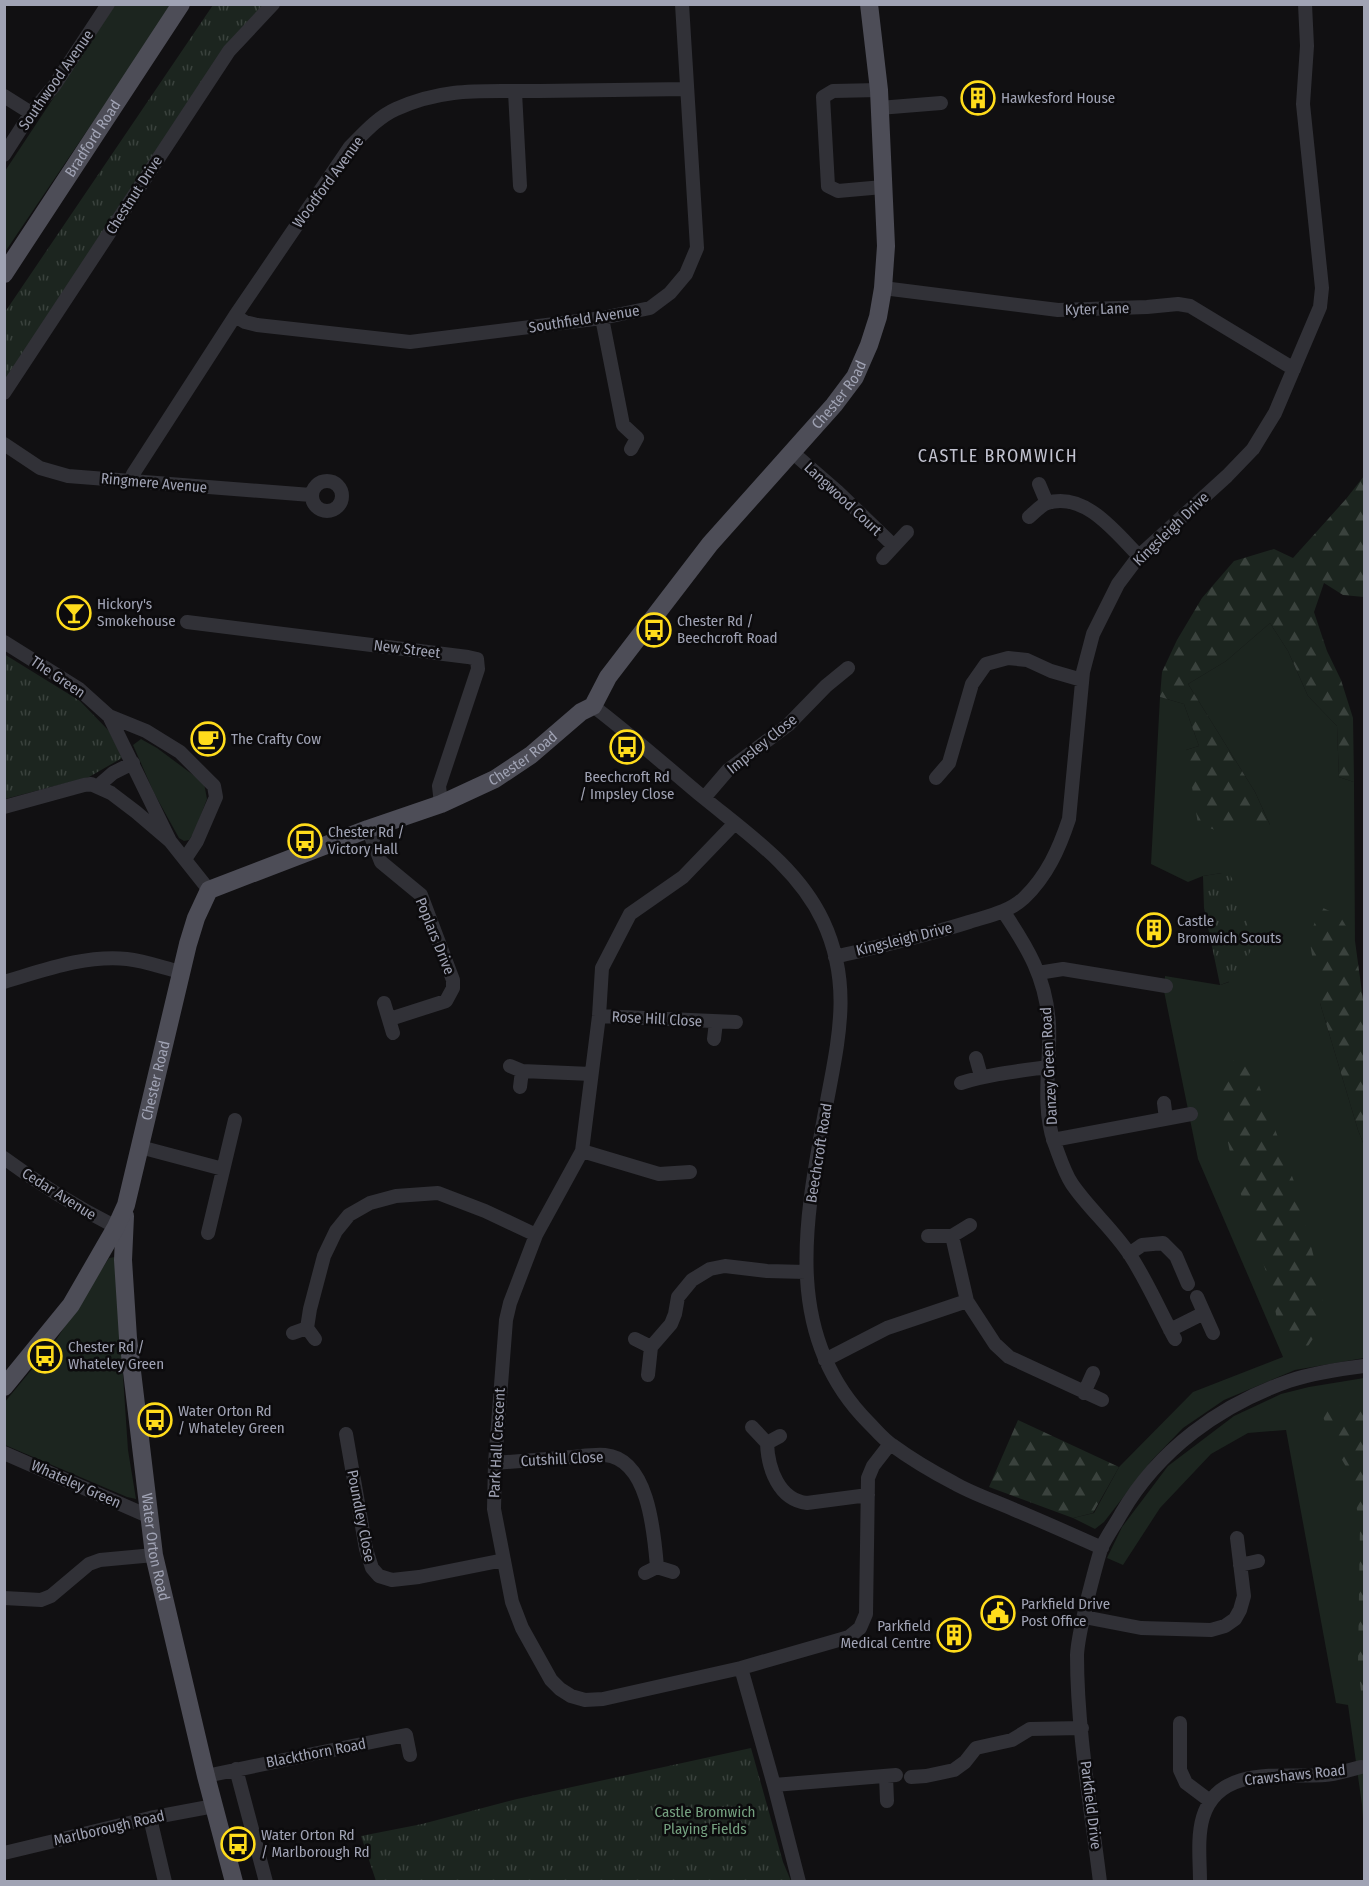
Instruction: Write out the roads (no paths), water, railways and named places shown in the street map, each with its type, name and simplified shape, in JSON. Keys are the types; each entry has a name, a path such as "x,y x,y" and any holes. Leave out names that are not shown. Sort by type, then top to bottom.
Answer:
{"main road":[{"name":"Bradford Road","path":"4,274 182,4"},
{"name":"Chester Road","path":"4,1387 71,1305 116,1227 126,1205 181,972 196,918 209,890 368,829 441,804 495,779 531,755 581,712 593,706 608,677 710,544 834,405 855,377 878,317 886,246 879,99 869,4"},
{"name":"Water Orton Road","path":"126,1205 123,1260 128,1338 154,1555 206,1776 234,1881"}],"street":[{"name":"Southwood Avenue","path":"4,155 31,113 54,86 108,4"},
{"name":"Chestnut Drive","path":"4,393 230,51 273,4"},
{"name":"Southfield Avenue","path":"235,316 257,326 410,342 602,318 650,308 670,293 686,274 697,248 682,4"},
{"name":"Kingsleigh Drive","path":"835,957 921,937 1003,911 1023,900 1046,873 1062,842 1069,819 1082,680 1093,634 1118,584 1139,556 1227,476 1253,449 1275,413 1320,307 1322,288 1303,104 1307,46 1305,4"},
{"name":"Woodford Avenue","path":"131,481 235,316 350,147 370,126 393,110 438,94 478,90 515,92 687,89"},
{"path":"883,187 838,190 828,186 823,97 833,91 879,99 941,103"},
{"path":"515,92 520,186"},
{"path":"4,96 31,113"},
{"name":"Kyter Lane","path":"883,288 1058,310 1178,304 1190,306 1294,369"},
{"path":"602,318 623,424 637,438 631,449"},
{"name":"Ringmere Avenue","path":"4,444 40,468 68,476 311,495"},
{"name":"Langwood Court","path":"792,452 894,546"},
{"path":"1039,484 1047,503"},
{"path":"1029,517 1047,503 1068,502 1086,508 1102,519 1139,556"},
{"name":"Langwood Court","path":"883,558 907,532"},
{"name":"New Street","path":"187,622 477,659 478,669 439,786 441,804"},
{"name":"The Green","path":"4,642 79,689 109,716 146,731 180,752 214,786 216,797 197,841 185,859"},
{"path":"936,778 949,763 972,684 986,664 1008,658 1028,660 1051,671 1082,680"},
{"name":"Impsley Close","path":"704,798 728,770 788,725 826,686 848,668"},
{"name":"Beechcroft Road","path":"593,706 781,862 808,895 824,922 840,981 842,1011 810,1193 806,1272 809,1307 825,1360 836,1381 854,1407 890,1444 956,1484 1102,1548"},
{"name":"The Green","path":"109,716 170,841"},
{"path":"98,786 113,773 133,763"},
{"path":"4,807 84,784 98,786 111,793 170,841 209,890"},
{"name":"Park Hall Crescent","path":"735,823 683,877 630,914 602,968 599,1016 582,1151 536,1235 510,1303 506,1320 495,1463 494,1509 512,1602 522,1628 551,1680 571,1696 585,1700 603,1699 741,1668 849,1638 860,1628 866,1614 868,1478 873,1466 890,1444"},
{"name":"Poplars Drive","path":"368,829 381,862 421,895 453,980 453,988 446,1001 391,1026 384,1003"},
{"name":"Danzey Green Road","path":"1003,911 1028,947 1044,993 1049,1023 1046,1082 1053,1140 1071,1183 1129,1254 1172,1334 1204,1313"},
{"path":"4,982 77,961 103,958 129,960 181,972"},
{"path":"1038,972 1063,969 1166,986"},
{"name":"Rose Hill Close","path":"599,1016 736,1022"},
{"name":"Rose Hill Close","path":"714,1039 716,1022"},
{"path":"976,1058 981,1077"},
{"path":"962,1083 981,1077 1048,1067"},
{"path":"520,1087 516,1068 591,1074"},
{"path":"1164,1103 1166,1119"},
{"path":"1053,1140 1191,1114"},
{"path":"208,1233 235,1120"},
{"path":"140,1147 223,1169"},
{"path":"582,1151 659,1174 690,1172"},
{"name":"Cedar Avenue","path":"4,1158 82,1210 116,1227"},
{"path":"293,1333 311,1333 310,1310 324,1256 336,1232 349,1215 370,1203 396,1196 438,1192 536,1235"},
{"path":"927,1236 952,1236 970,1226"},
{"path":"952,1236 968,1302 994,1344 1009,1357 1102,1400"},
{"path":"1129,1254 1142,1245 1162,1243 1176,1256 1188,1284"},
{"path":"648,1375 651,1347 671,1324 678,1297 693,1280 710,1269 724,1266 767,1271 806,1272"},
{"path":"1197,1297 1213,1333"},
{"path":"825,1360 887,1328 968,1302"},
{"path":"635,1339 651,1347"},
{"name":"Parkfield Drive","path":"1100,1881 1082,1728 1077,1654 1102,1548 1130,1499 1154,1469 1182,1441 1214,1416 1253,1395 1291,1380 1365,1366"},
{"path":"1084,1393 1093,1373"},
{"path":"752,1427 767,1443 776,1480 786,1495 807,1503 868,1495"},
{"name":"Poundley Close","path":"346,1434 366,1549 372,1568 380,1576 392,1580 418,1577 504,1560"},
{"path":"767,1443 780,1436"},
{"name":"Whateley Green","path":"4,1453 148,1516"},
{"name":"Cutshill Close","path":"495,1463 606,1455 624,1462 634,1472 643,1490 652,1523 651,1570 673,1572"},
{"path":"1084,1617 1142,1628 1211,1630 1225,1626 1235,1619 1244,1596 1237,1538"},
{"path":"4,1598 41,1600 51,1596 89,1564 100,1560 154,1555"},
{"path":"1240,1565 1258,1561"},
{"path":"741,1668 799,1881"},
{"path":"1180,1723 1180,1770 1186,1783 1210,1801 1203,1817 1200,1881"},
{"path":"911,1777 926,1783 954,1770 965,1762 976,1748 1012,1740 1030,1729 1082,1728"},
{"name":"Blackthorn Road","path":"206,1776 406,1735 410,1755"},
{"name":"Crawshaws Road","path":"1210,1801 1233,1782 1255,1776 1327,1775 1361,1767"},
{"path":"236,1769 266,1881"},
{"path":"774,1785 891,1776 887,1801"},
{"name":"Marlborough Road","path":"4,1852 150,1818 214,1806"},
{"path":"150,1818 165,1881"}],"place":[{"name":"Hawkesford House","path":"978,98"},
{"name":"Hickory's Smokehouse","path":"74,613"},
{"name":"Chester Rd / Beechcroft Road","path":"654,630"},
{"name":"The Crafty Cow","path":"208,739"},
{"name":"Beechcroft Rd / Impsley Close","path":"627,747"},
{"name":"Chester Rd / Victory Hall","path":"305,841"},
{"name":"Castle Bromwich Scouts","path":"1154,930"},
{"name":"Chester Rd / Whateley Green","path":"45,1356"},
{"name":"Water Orton Rd / Whateley Green","path":"155,1420"},
{"name":"Parkfield Drive Post Office","path":"998,1613"},
{"name":"Parkfield Medical Centre","path":"954,1635"},
{"name":"Water Orton Rd / Marlborough Rd","path":"238,1844"}],"district":[{"name":"CASTLE BROMWICH","path":"998,456"}],"park label":[{"name":"Castle Bromwich Playing Fields","path":"705,1820"}]}
